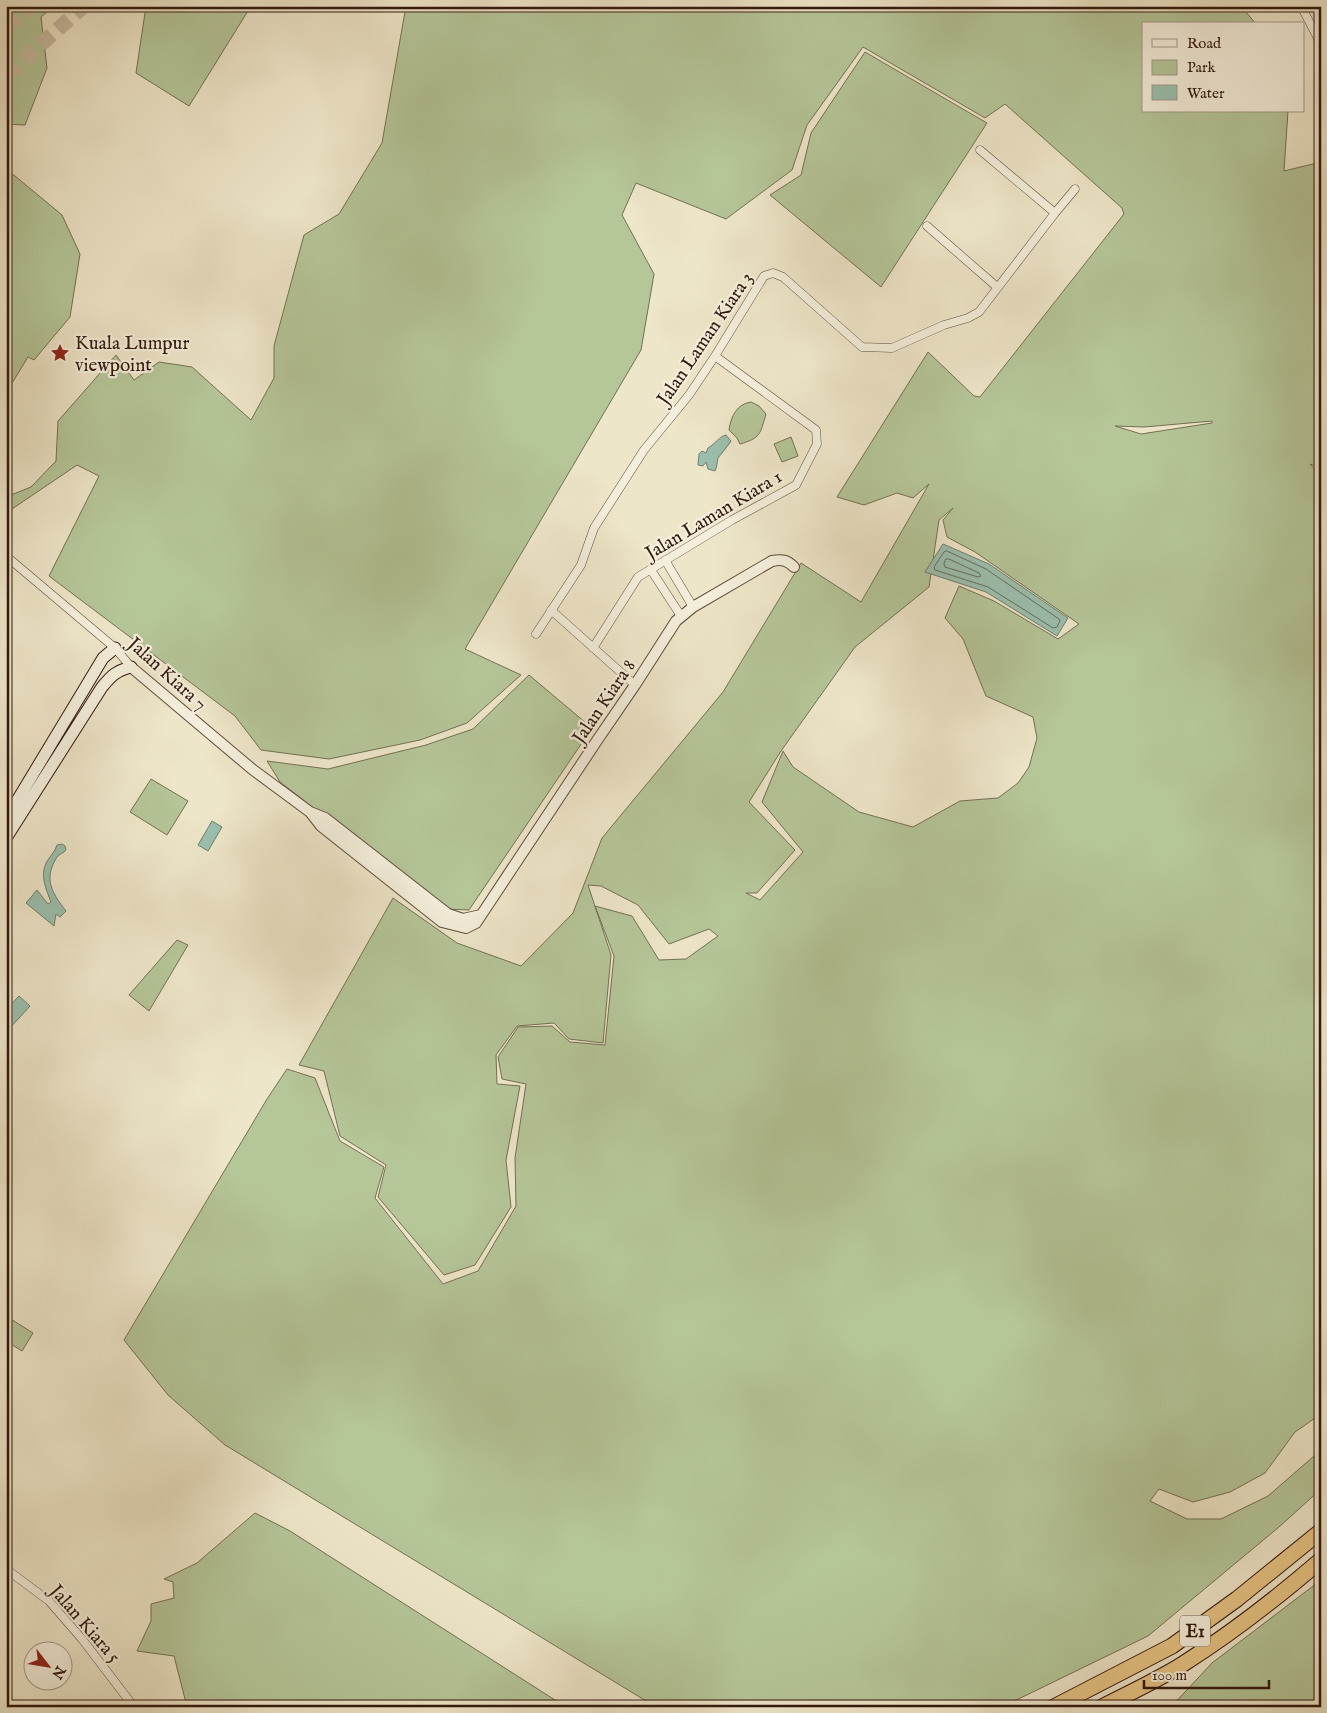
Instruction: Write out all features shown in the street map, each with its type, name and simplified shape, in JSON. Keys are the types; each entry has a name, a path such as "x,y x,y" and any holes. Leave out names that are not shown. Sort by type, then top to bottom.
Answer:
{"highway":[{"name":"E1","path":"1054,1707 1172,1646 1237,1600 1321,1531"},
{"name":"E1","path":"1102,1707 1182,1665 1246,1620 1321,1560"}],"main road":[{"path":"6,819 103,658 115,648"},
{"path":"6,838 102,687 118,671 131,667"}],"street":[{"path":"1301,6 1321,44"},
{"path":"980,150 1055,213"},
{"name":"Jalan Laman Kiara 3","path":"536,634 581,565 594,528 644,450 689,395 764,276 773,273 783,278 862,347 892,348 944,324 968,318 979,312 1075,189"},
{"path":"927,226 997,287"},
{"name":"Jalan Laman Kiara 1","path":"593,648 638,577 732,520 796,485 817,444 816,430 715,356"},
{"name":"Jalan Kiara 7","path":"6,556 115,648 131,667 252,769 310,812"},
{"name":"Jalan Kiara 8","path":"310,812 321,826 442,922 466,928 476,923 635,686 676,621 693,607 772,561 782,559 794,567"},
{"path":"666,560 693,607"},
{"path":"651,570 681,616"},
{"path":"551,610 635,686"},
{"name":"Jalan Kiara 5","path":"6,1569 49,1601 82,1639 134,1707"}],"green space":[{"path":"6,6 54,6 41,17 47,68 25,125 6,124"},
{"path":"146,6 251,6 189,106 136,73"},
{"path":"406,6 1241,6 1254,22 1142,22 1142,112 1288,112 1284,171 1321,162 1321,468 1310,464 1321,474 1321,1414 1295,1432 1265,1473 1230,1492 1193,1502 1159,1489 1150,1501 1187,1519 1221,1519 1268,1496 1321,1450 1321,1489 1279,1527 1148,1636 1002,1707 656,1707 225,1445 168,1395 124,1340 267,1099 287,1069 315,1078 340,1141 384,1167 375,1198 443,1284 478,1271 516,1206 515,1158 526,1084 502,1079 498,1057 518,1027 552,1026 570,1042 605,1045 614,956 595,906 632,916 659,960 686,959 718,936 709,929 669,944 638,905 601,886 588,885 611,955 603,1043 569,1039 554,1023 517,1026 496,1055 497,1084 520,1086 506,1160 511,1207 475,1265 444,1275 378,1197 386,1165 340,1136 324,1071 299,1065 393,898 457,943 521,966 573,913 602,838 723,692 801,563 861,602 929,484 913,498 897,493 864,505 837,497 928,352 974,396 980,397 1124,214 1122,208 1005,104 985,118 863,47 807,125 792,170 726,219 636,183 622,215 654,274 641,350 465,649 521,675 467,723 420,740 329,759 261,750 235,716 49,576 99,476 77,465 12,509 6,504 6,497 31,487 56,461 58,421 116,355 134,380 159,362 192,367 251,420 274,378 274,346 304,235 339,214 382,143","holes":["1212,421 1212,423 1141,434 1115,426 1144,427","953,508 943,520 947,537 975,552 1079,624 1058,639 994,601 959,586 945,618 963,639 986,696 1033,717 1037,738 1029,767 1018,783 998,798 960,801 913,827 859,812 793,767 783,751 762,802 803,852 760,900 746,893 757,893 795,850 749,802 781,751 855,647 929,587 939,520"]},
{"path":"865,52 987,123 881,287 770,195 801,175 811,133"},
{"path":"6,170 62,215 80,254 70,317 34,360 28,357 6,393"},
{"path":"751,402 759,406 766,414 759,434 752,440 740,444 729,430 730,425 738,408"},
{"path":"791,437 798,456 782,462 774,444"},
{"path":"529,675 592,728 469,910 444,909 280,782 267,761 328,769 426,745 473,729"},
{"path":"151,779 188,801 167,835 130,812"},
{"path":"177,940 188,945 149,1011 129,995"},
{"path":"6,1316 33,1333 22,1351 6,1341"},
{"path":"255,1513 290,1531 566,1707 187,1707 174,1656 137,1651 151,1621 151,1604 174,1598 173,1582 164,1579 197,1563"},
{"path":"1321,1580 1321,1707 1171,1707 1212,1663"}],"water":[{"path":"726,435 731,441 718,458 715,471 708,469 706,462 703,466 698,465 699,454 702,451 706,453 708,448"},
{"path":"943,544 989,564 1068,618 1057,636 986,592 925,572"},
{"path":"212,821 222,827 208,851 198,845"},
{"path":"62,844 66,850 57,857 50,879 53,892 66,911 60,917 56,914 54,926 26,903 37,890 48,904 51,902 44,882 44,868 57,845"},
{"path":"19,996 30,1006 9,1029 6,1027 6,1010"}],"tunnel":[{"path":"6,27 31,6"},
{"path":"6,75 84,6"}],"place":[{"name":"Kuala Lumpur viewpoint","path":"60,353"}]}
